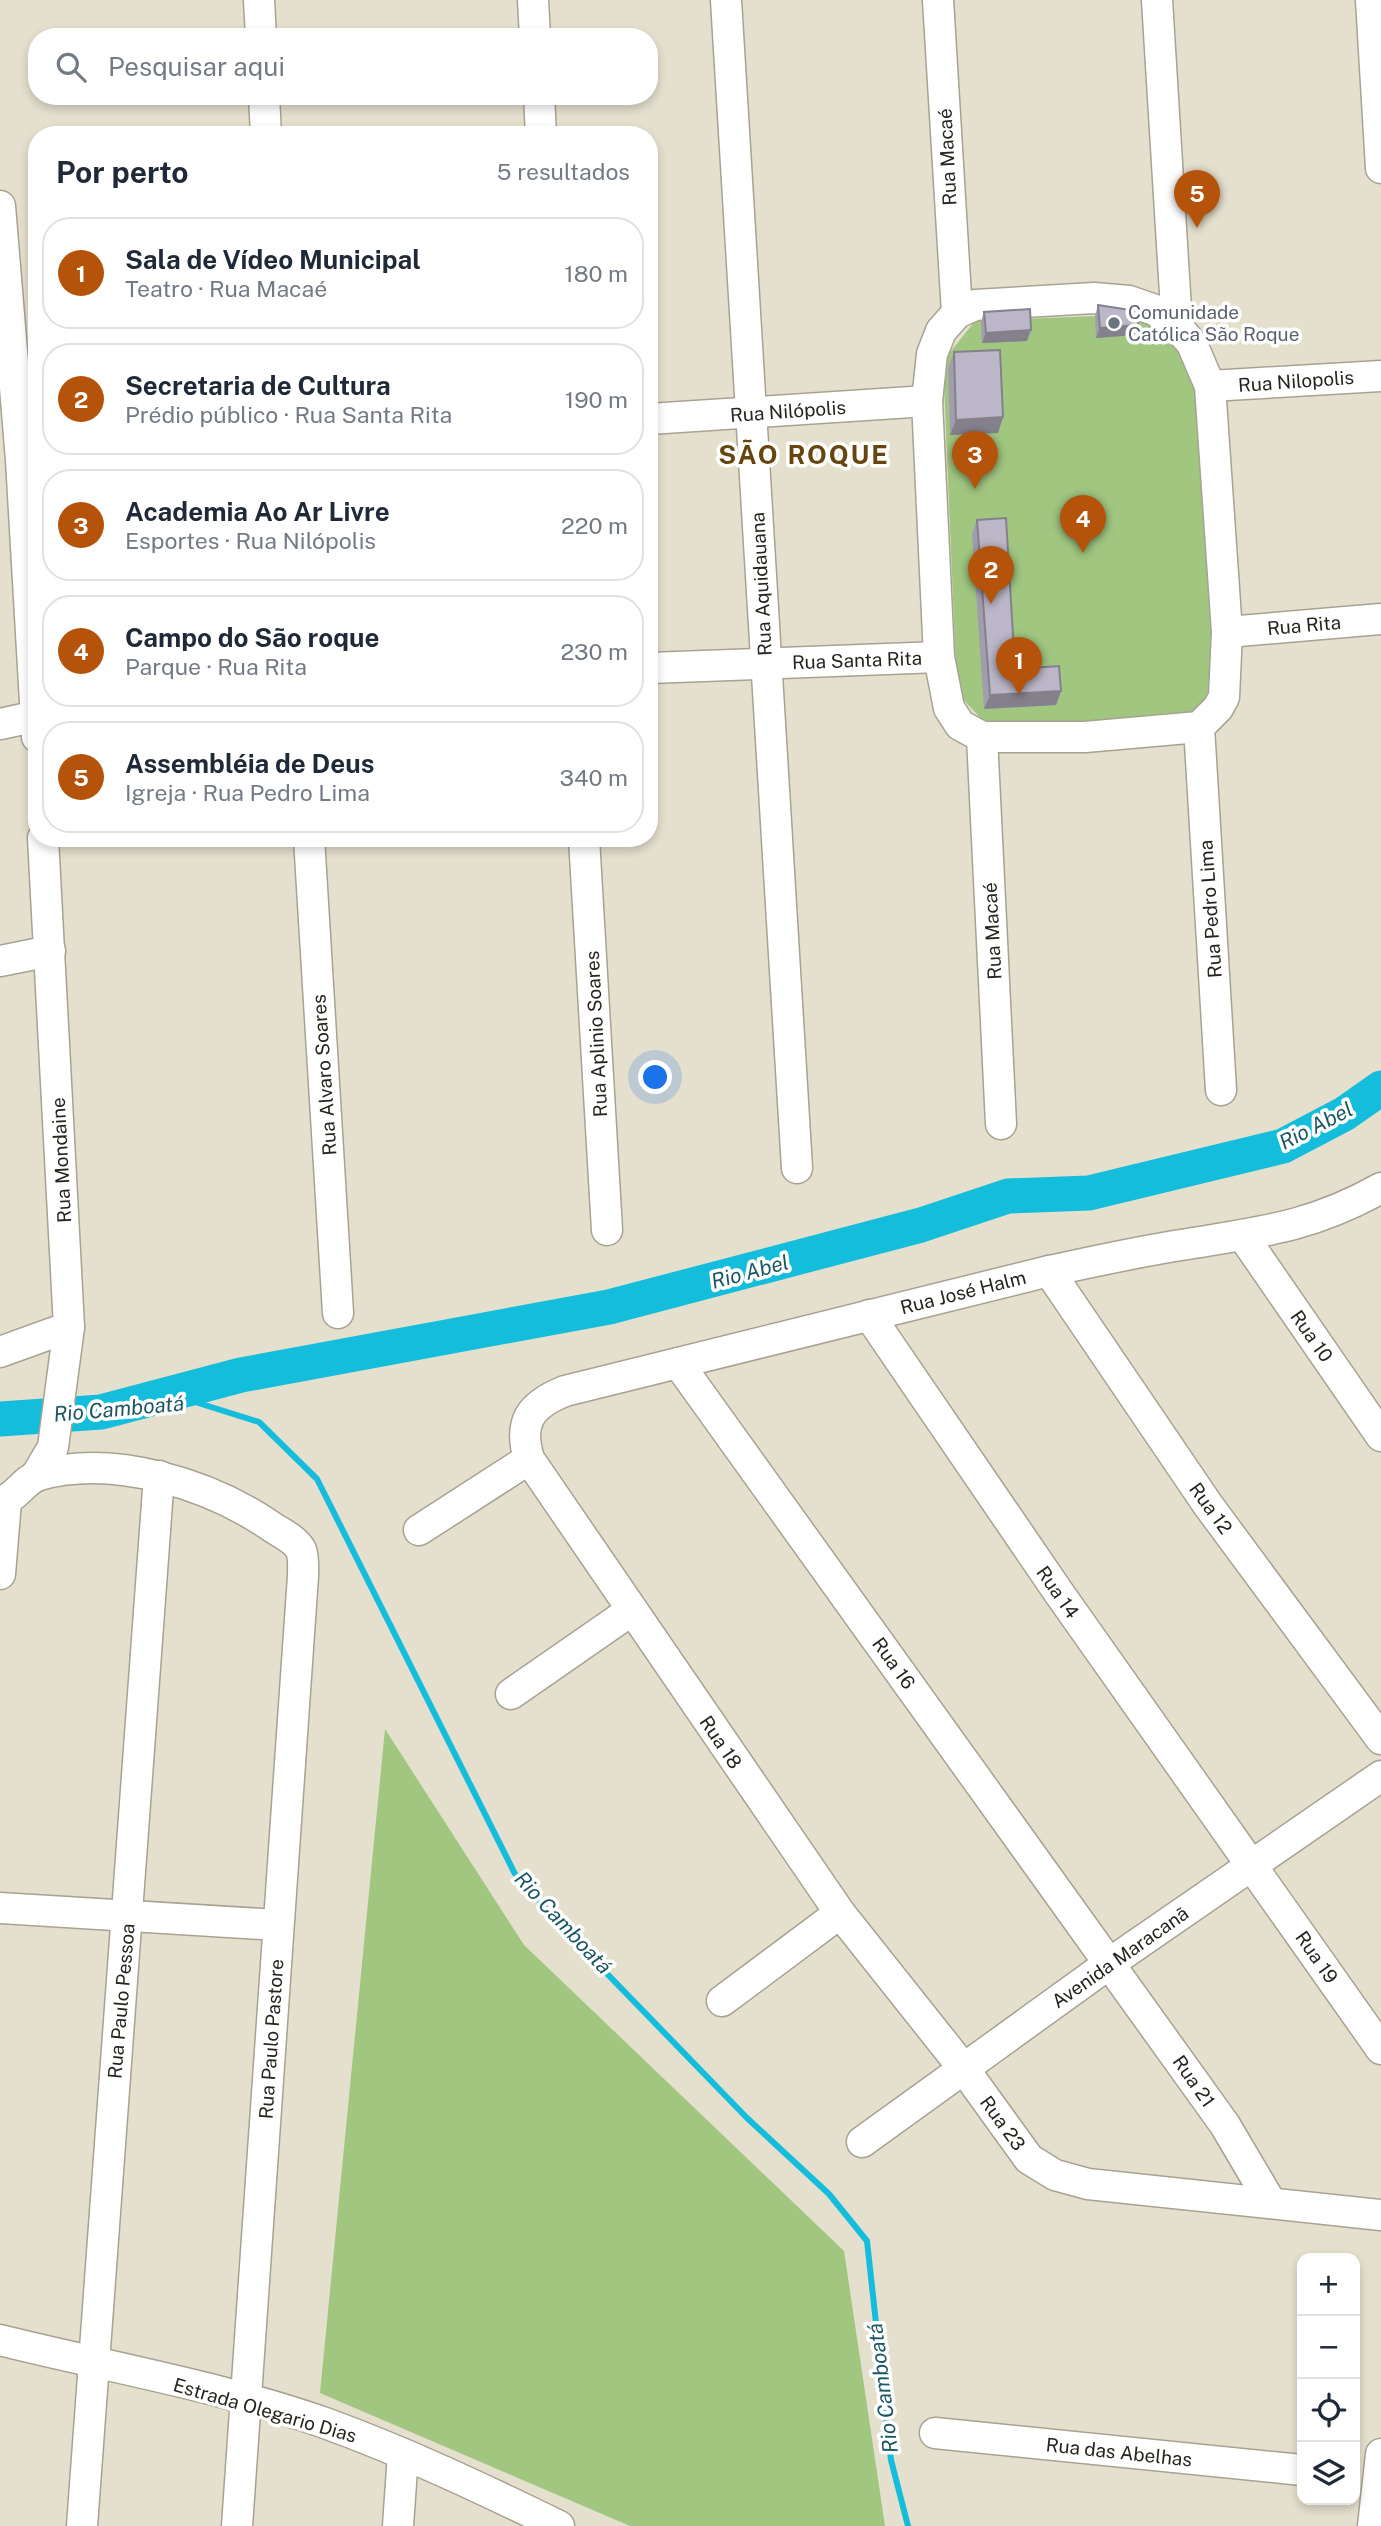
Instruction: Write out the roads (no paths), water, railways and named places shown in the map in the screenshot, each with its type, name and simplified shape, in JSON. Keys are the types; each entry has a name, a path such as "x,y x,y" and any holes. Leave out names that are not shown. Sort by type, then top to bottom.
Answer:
{"street":[{"path":"259,0 261,28"},
{"path":"533,0 535,28"},
{"name":"Rua Aquidauana","path":"726,0 797,1168"},
{"name":"Rua Macaé","path":"938,0 957,313"},
{"path":"1157,0 1177,326"},
{"path":"1371,0 1381,168"},
{"path":"264,105 266,126"},
{"path":"539,105 541,126"},
{"path":"0,206 2,267 28,599"},
{"path":"1094,298 1142,305 1155,310 1177,326 1201,360 1210,386 1227,632 1224,697 1218,708 1199,727 1085,737 982,737 960,725 949,708 939,657 927,401 932,354 941,331 957,313 975,305 1094,298"},
{"name":"Rua Nilopolis","path":"1210,386 1381,376"},
{"name":"Rua Nilópolis","path":"658,419 751,415 927,401"},
{"name":"Rua Rita","path":"1227,632 1381,619"},
{"name":"Rua Santa Rita","path":"658,668 939,657"},
{"path":"0,724 28,723"},
{"name":"Rua Pedro Lima","path":"1199,727 1221,1090"},
{"name":"Rua Macaé","path":"982,737 1001,1124"},
{"name":"Rua Mondaine","path":"36,1476 53,1447 69,1327 44,847"},
{"name":"Rua Alvaro Soares","path":"310,847 338,1313"},
{"name":"Rua Aplinio Soares","path":"585,847 607,1230"},
{"path":"0,961 50,951"},
{"name":"Rua José Halm","path":"544,1400 565,1391 1049,1271 1120,1256 1243,1236 1315,1220 1381,1188"},
{"name":"Rua 10","path":"1243,1236 1381,1436"},
{"name":"Rua 12","path":"1049,1271 1208,1504 1381,1739"},
{"name":"Rua 14","path":"869,1315 1059,1593 1253,1866"},
{"path":"0,1352 69,1327"},
{"name":"Rua 16","path":"678,1363 1110,1962"},
{"name":"Rua 18","path":"544,1400 528,1418 523,1437 529,1459 840,1913 964,2069"},
{"path":"419,1530 529,1459"},
{"path":"0,1574 3,1501 36,1476 90,1470 159,1476"},
{"name":"Rua Paulo Pastore","path":"159,1476 206,1492 258,1517 294,1542 302,1552 303,1576 237,2526"},
{"name":"Rua Paulo Pessoa","path":"82,2526 159,1476"},
{"path":"511,1694 632,1610"},
{"name":"Avenida Maracanã","path":"862,2142 1110,1962 1381,1776"},
{"name":"Rua 19","path":"1253,1866 1381,2049"},
{"path":"0,1908 278,1925"},
{"path":"722,2001 840,1913"},
{"name":"Rua 21","path":"1110,1962 1225,2125 1271,2203"},
{"name":"Rua 23","path":"964,2069 1029,2159 1055,2175 1088,2184 1381,2214"},
{"name":"Estrada Olegario Dias","path":"0,2340 247,2400 324,2423 403,2454 550,2524"},
{"name":"Rua das Abelhas","path":"935,2433 1297,2469"},
{"path":"398,2526 403,2454"},
{"path":"1373,2526 1374,2471"}],"waterway":[{"name":"Rio Abel","path":"0,1419 101,1412 241,1375 609,1307 921,1225 1008,1196 1089,1193 1283,1146 1344,1114 1381,1088"},
{"name":"Rio Camboatá","path":"101,1412 192,1401 259,1422 317,1479 515,1874 587,1953 747,2118 829,2194 867,2241 891,2460 908,2526"}],"place":[{"name":"Assembléia de Deus","path":"1197,228"},
{"name":"Comunidade Católica São Roque","path":"1114,323"},
{"name":"Academia Ao Ar Livre","path":"975,489"},
{"name":"Campo do São roque","path":"1083,553"},
{"name":"Secretaria de Cultura","path":"991,604"},
{"name":"Sala de Vídeo Municipal","path":"1019,695"}],"district":[{"name":"SÃO ROQUE","path":"804,455"}]}
